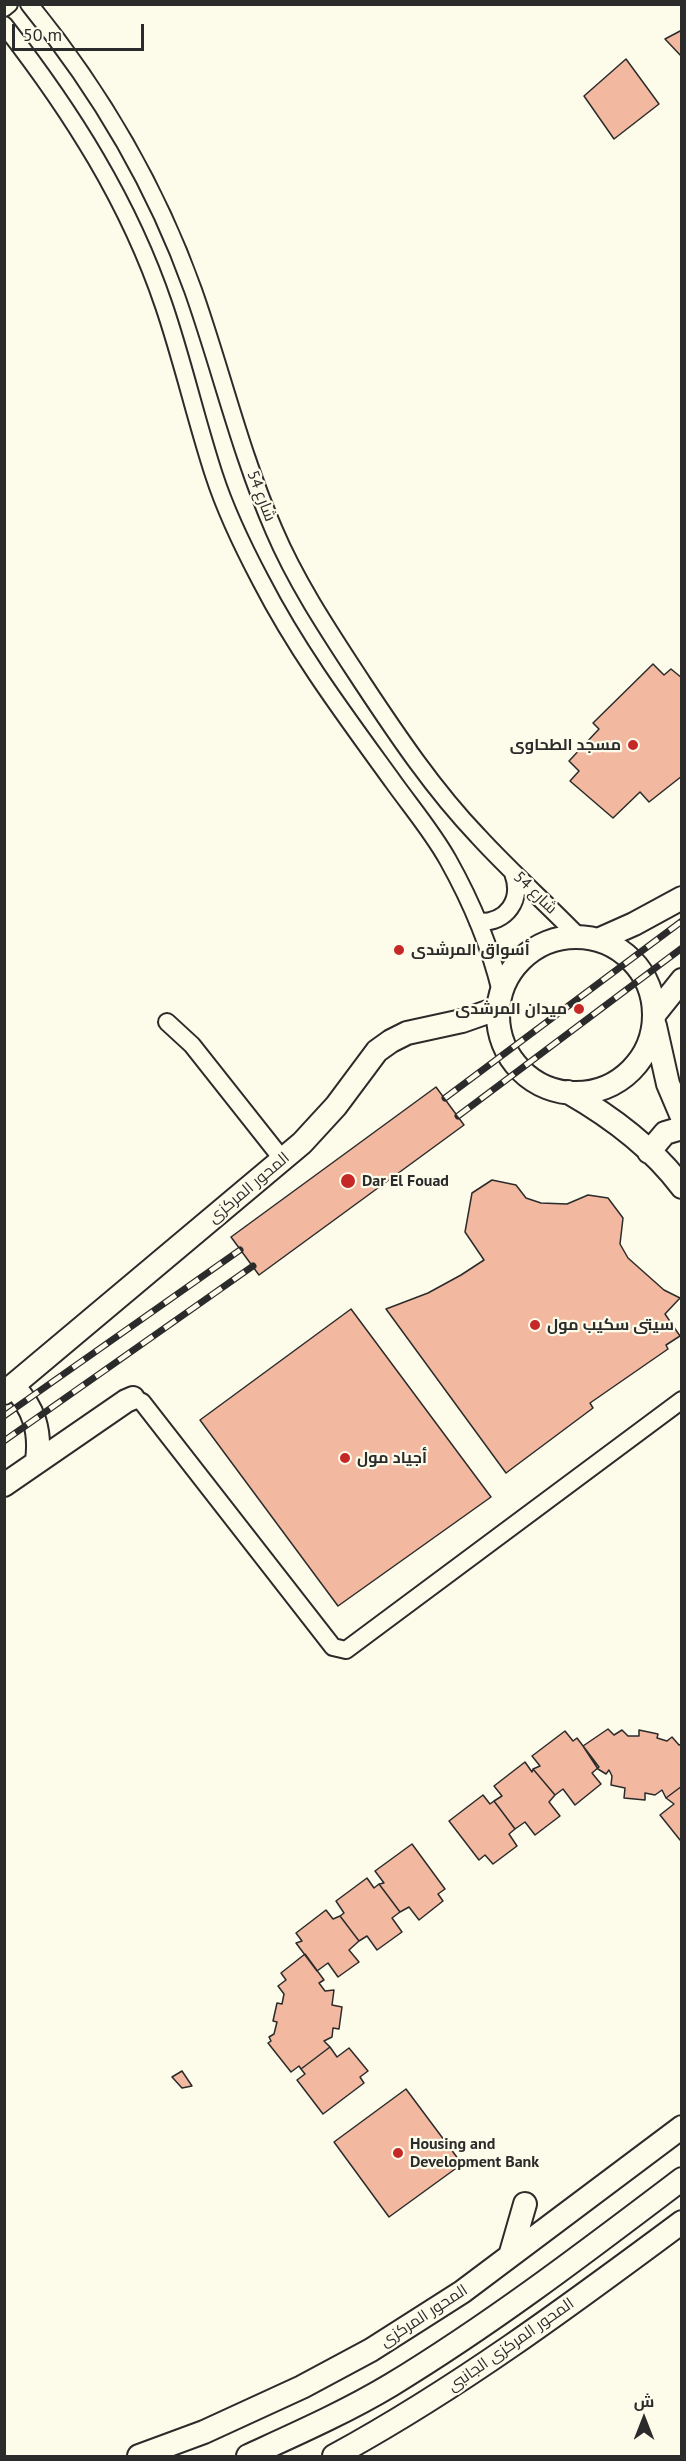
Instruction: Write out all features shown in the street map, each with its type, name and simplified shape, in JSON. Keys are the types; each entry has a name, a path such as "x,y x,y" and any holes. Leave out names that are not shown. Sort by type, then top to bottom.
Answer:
{"main road":[{"path":"681,898 634,924 589,939 554,941 531,951 513,970 500,1000 498,1018 500,1036 507,1053 518,1068 532,1080 549,1088 568,1092 585,1092 602,1088 621,1078 643,1056 650,1040 654,1019 681,980"},
{"path":"589,939 620,951 638,968 647,982 652,998 661,1059 681,1117"},
{"name":"المحور المركزى","path":"9,1389 283,1160 320,1125 372,1058 391,1041 407,1033 462,1021 500,1000"},
{"path":"568,1092 612,1120 650,1152 681,1187"},
{"path":"650,1152 665,1134 681,1128"},
{"path":"9,1389 30,1407 36,1420 39,1433 37,1461"},
{"path":"4,1485 133,1398"},
{"name":"المحور المركزى","path":"139,2457 302,2387 371,2350 462,2292 681,2127"},
{"path":"248,2457 390,2386 487,2323 681,2179"},
{"path":"510,2256 525,2204"},
{"name":"المحور المركزى الجانبى","path":"334,2457 447,2390 506,2351 681,2222"},
{"path":"555,2274 612,2273"}],"street":[{"path":"4,8 9,4"},
{"name":"شارع 54","path":"29,4 90,85 133,154 159,206 194,292 235,428 259,493 278,539 310,601 387,720 476,835 513,873 589,939"},
{"path":"4,25 67,109 122,205 145,255 164,307 215,479 232,524 295,642 447,857 478,922 495,968 500,1000"},
{"path":"478,922 496,920 511,908 517,891 513,873"},
{"path":"167,1022 192,1045 283,1160"},
{"path":"133,1398 142,1402 333,1647 346,1650 681,1400"}],"building":[{"path":"682,30 682,57 665,39"},
{"path":"626,59 659,104 614,139 584,96"},
{"name":"مسجد الطحاوى","path":"653,664 664,675 671,669 682,678 682,776 649,802 640,792 613,818 570,781 579,771 569,761 599,729 593,723"},
{"name":"Dar El Fouad","path":"436,1087 464,1125 259,1275 231,1237"},
{"name":"سيتى سكيب مول","path":"492,1180 516,1185 526,1198 541,1203 567,1204 588,1195 608,1198 623,1218 620,1244 628,1258 664,1290 680,1298 665,1314 680,1336 666,1345 668,1349 590,1403 593,1408 506,1473 386,1309 428,1293 484,1260 465,1232 472,1193"},
{"name":"أجياد مول","path":"351,1309 491,1497 338,1606 200,1420"},
{"path":"608,1729 614,1735 622,1730 628,1736 639,1736 639,1730 658,1734 657,1738 667,1741 672,1737 679,1745 682,1744 682,1786 666,1798 662,1790 655,1795 645,1793 645,1800 624,1798 625,1788 611,1785 612,1776 609,1770 606,1774 598,1769 583,1746"},
{"path":"565,1731 573,1741 577,1738 599,1767 592,1773 601,1784 575,1805 563,1789 555,1795 533,1769 540,1766 532,1756"},
{"path":"525,1762 555,1795 549,1802 560,1816 535,1835 525,1822 515,1829 494,1801 502,1796 494,1786"},
{"path":"682,1786 682,1838 680,1840 660,1815 674,1804 666,1798"},
{"path":"483,1795 490,1804 494,1801 515,1829 509,1834 517,1846 493,1864 485,1855 479,1860 449,1821"},
{"path":"412,1844 445,1889 438,1894 443,1901 419,1920 409,1907 400,1912 379,1884 384,1883 375,1871"},
{"path":"367,1878 374,1888 379,1884 400,1912 392,1918 402,1932 377,1950 367,1936 359,1941 340,1916 344,1913 336,1901"},
{"path":"326,1910 333,1919 340,1916 359,1941 349,1950 359,1962 338,1977 328,1963 317,1971 296,1943 302,1941 296,1933"},
{"path":"305,1954 324,1980 319,1983 325,1991 334,1990 332,2005 342,2007 339,2029 333,2028 332,2037 324,2041 330,2047 301,2069 299,2066 291,2072 268,2043 271,2041 269,2037 274,2034 277,2022 273,2021 277,2003 282,2004 284,1994 278,1986 286,1980 281,1973"},
{"path":"330,2047 337,2057 349,2048 368,2071 360,2077 364,2083 323,2114 297,2080 305,2074 301,2069"},
{"path":"182,2071 192,2086 182,2088 172,2077"},
{"name":"Housing and Development Bank","path":"406,2089 462,2164 389,2217 334,2142"}],"railway":[{"path":"445,1098 682,921"},
{"path":"458,1116 682,948"},
{"path":"4,1416 240,1250"},
{"path":"4,1441 253,1266"}],"place":[{"name":"مسجد الطحاوى","path":"633,745"},
{"name":"أسواق المرشدى","path":"399,950"},
{"name":"ميدان المرشدى","path":"579,1009"},
{"name":"Dar El Fouad","path":"348,1181"},
{"name":"سيتى سكيب مول","path":"535,1325"},
{"name":"أجياد مول","path":"345,1458"},
{"name":"Housing and Development Bank","path":"398,2153"}]}
